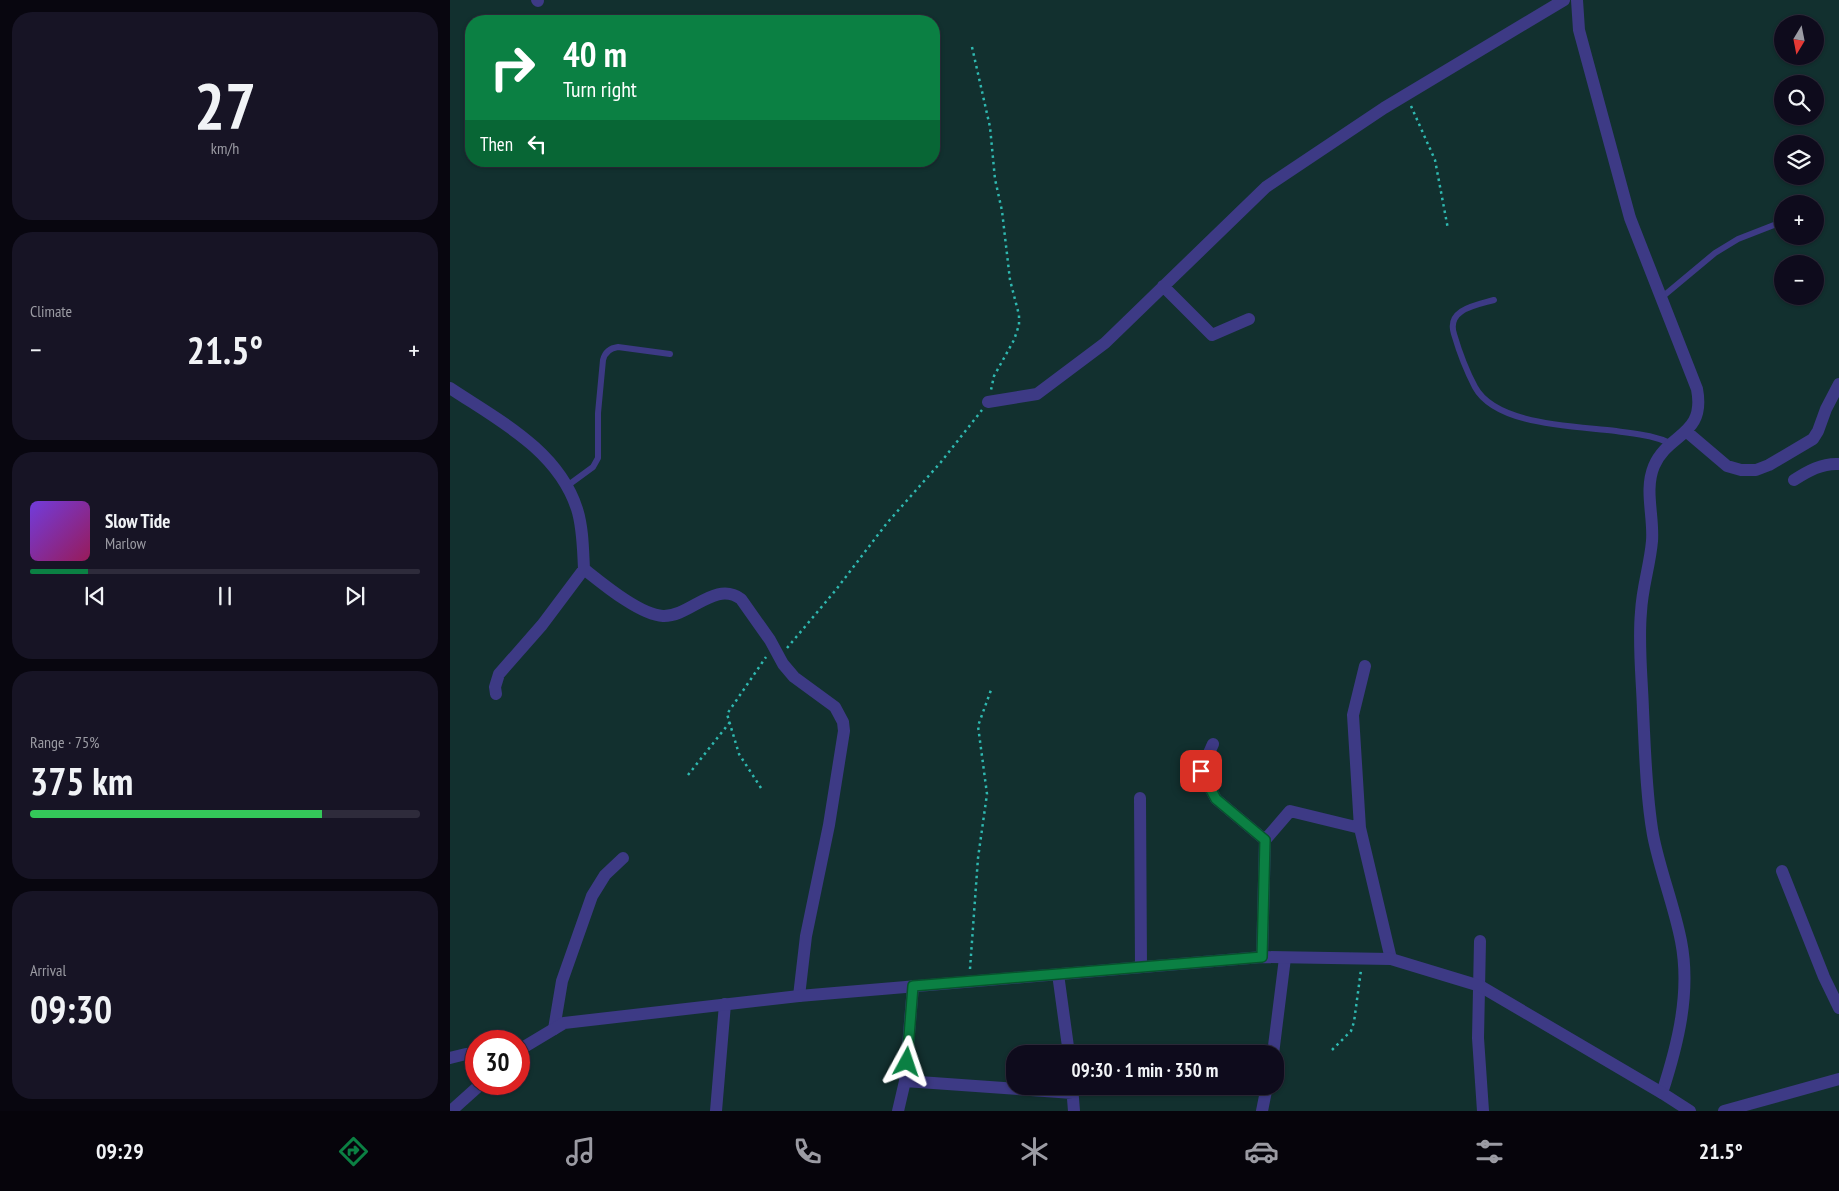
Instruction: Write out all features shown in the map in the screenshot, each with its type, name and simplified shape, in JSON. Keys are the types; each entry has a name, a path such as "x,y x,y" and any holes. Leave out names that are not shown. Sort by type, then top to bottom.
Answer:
{"street":[{"path":"988,402 1037,394 1104,343 1266,187 1384,108 1564,0"},
{"path":"1578,0 1579,30 1622,191 1639,244 1699,396 1696,417 1687,432 1660,455 1651,476 1649,493 1652,538 1642,597 1640,631 1646,761 1653,832 1678,928 1684,968 1684,999 1677,1039 1662,1093"},
{"path":"1163,286 1212,335 1249,320"},
{"path":"1687,432 1728,466 1741,470 1756,470 1769,465 1813,439 1818,432 1826,409 1839,384"},
{"path":"450,388 532,444 552,465 567,486 573,497 579,518 584,569 542,625 499,674 495,687 496,694"},
{"path":"1794,480 1811,469 1839,464"},
{"path":"584,569 616,594 651,614 662,616 684,612 716,595 731,594 741,599 794,677 836,707 843,722 844,731 829,826 806,936 799,996"},
{"path":"1365,666 1353,715 1360,828 1391,959"},
{"path":"1213,744 1201,771 1216,799 1265,840"},
{"path":"1140,798 1141,967"},
{"path":"1262,957 1265,840 1290,811 1360,828"},
{"path":"554,1029 562,981 592,896 605,875 623,858"},
{"path":"1782,871 1824,977 1839,1008"},
{"path":"1480,941 1478,1038 1483,1111"},
{"path":"530,1043 564,1023 799,996 1262,957 1391,959 1480,986 1690,1111"},
{"path":"1272,1045 1285,958"},
{"path":"1058,974 1068,1045"},
{"path":"898,1111 905,1081 913,986"},
{"path":"716,1111 725,1004"},
{"path":"450,1058 465,1054"},
{"path":"1724,1111 1839,1079"},
{"path":"905,1081 1006,1086"},
{"path":"450,1111 468,1095"},
{"path":"1072,1095 1074,1111"},
{"path":"1262,1111 1265,1095"}],"lane":[{"path":"1661,298 1715,253 1738,239 1774,225"},
{"path":"1494,300 1462,310 1453,323 1454,334 1475,388 1487,401 1501,411 1517,417 1650,435 1672,444"},
{"path":"567,486 593,467 598,458 598,412 605,354 611,349 618,347 670,354"}],"path":[{"path":"762,788 738,754 727,714 776,652 835,591 887,523 941,462 988,402 994,376 1014,340 1019,325 1010,280 1002,211 995,179 990,128 972,47"},
{"path":"1406,96 1435,160 1448,230"},
{"path":"969,982 978,858 988,794 978,726 992,690"},
{"path":"688,775 730,722"},
{"path":"1332,1050 1351,1031 1354,1022 1362,958"}],"green space":[{"path":"450,0 1839,0 1839,1111 450,1111"}],"route":[{"path":"907,1062 913,986 1262,957 1265,840 1216,799 1201,771"}]}
